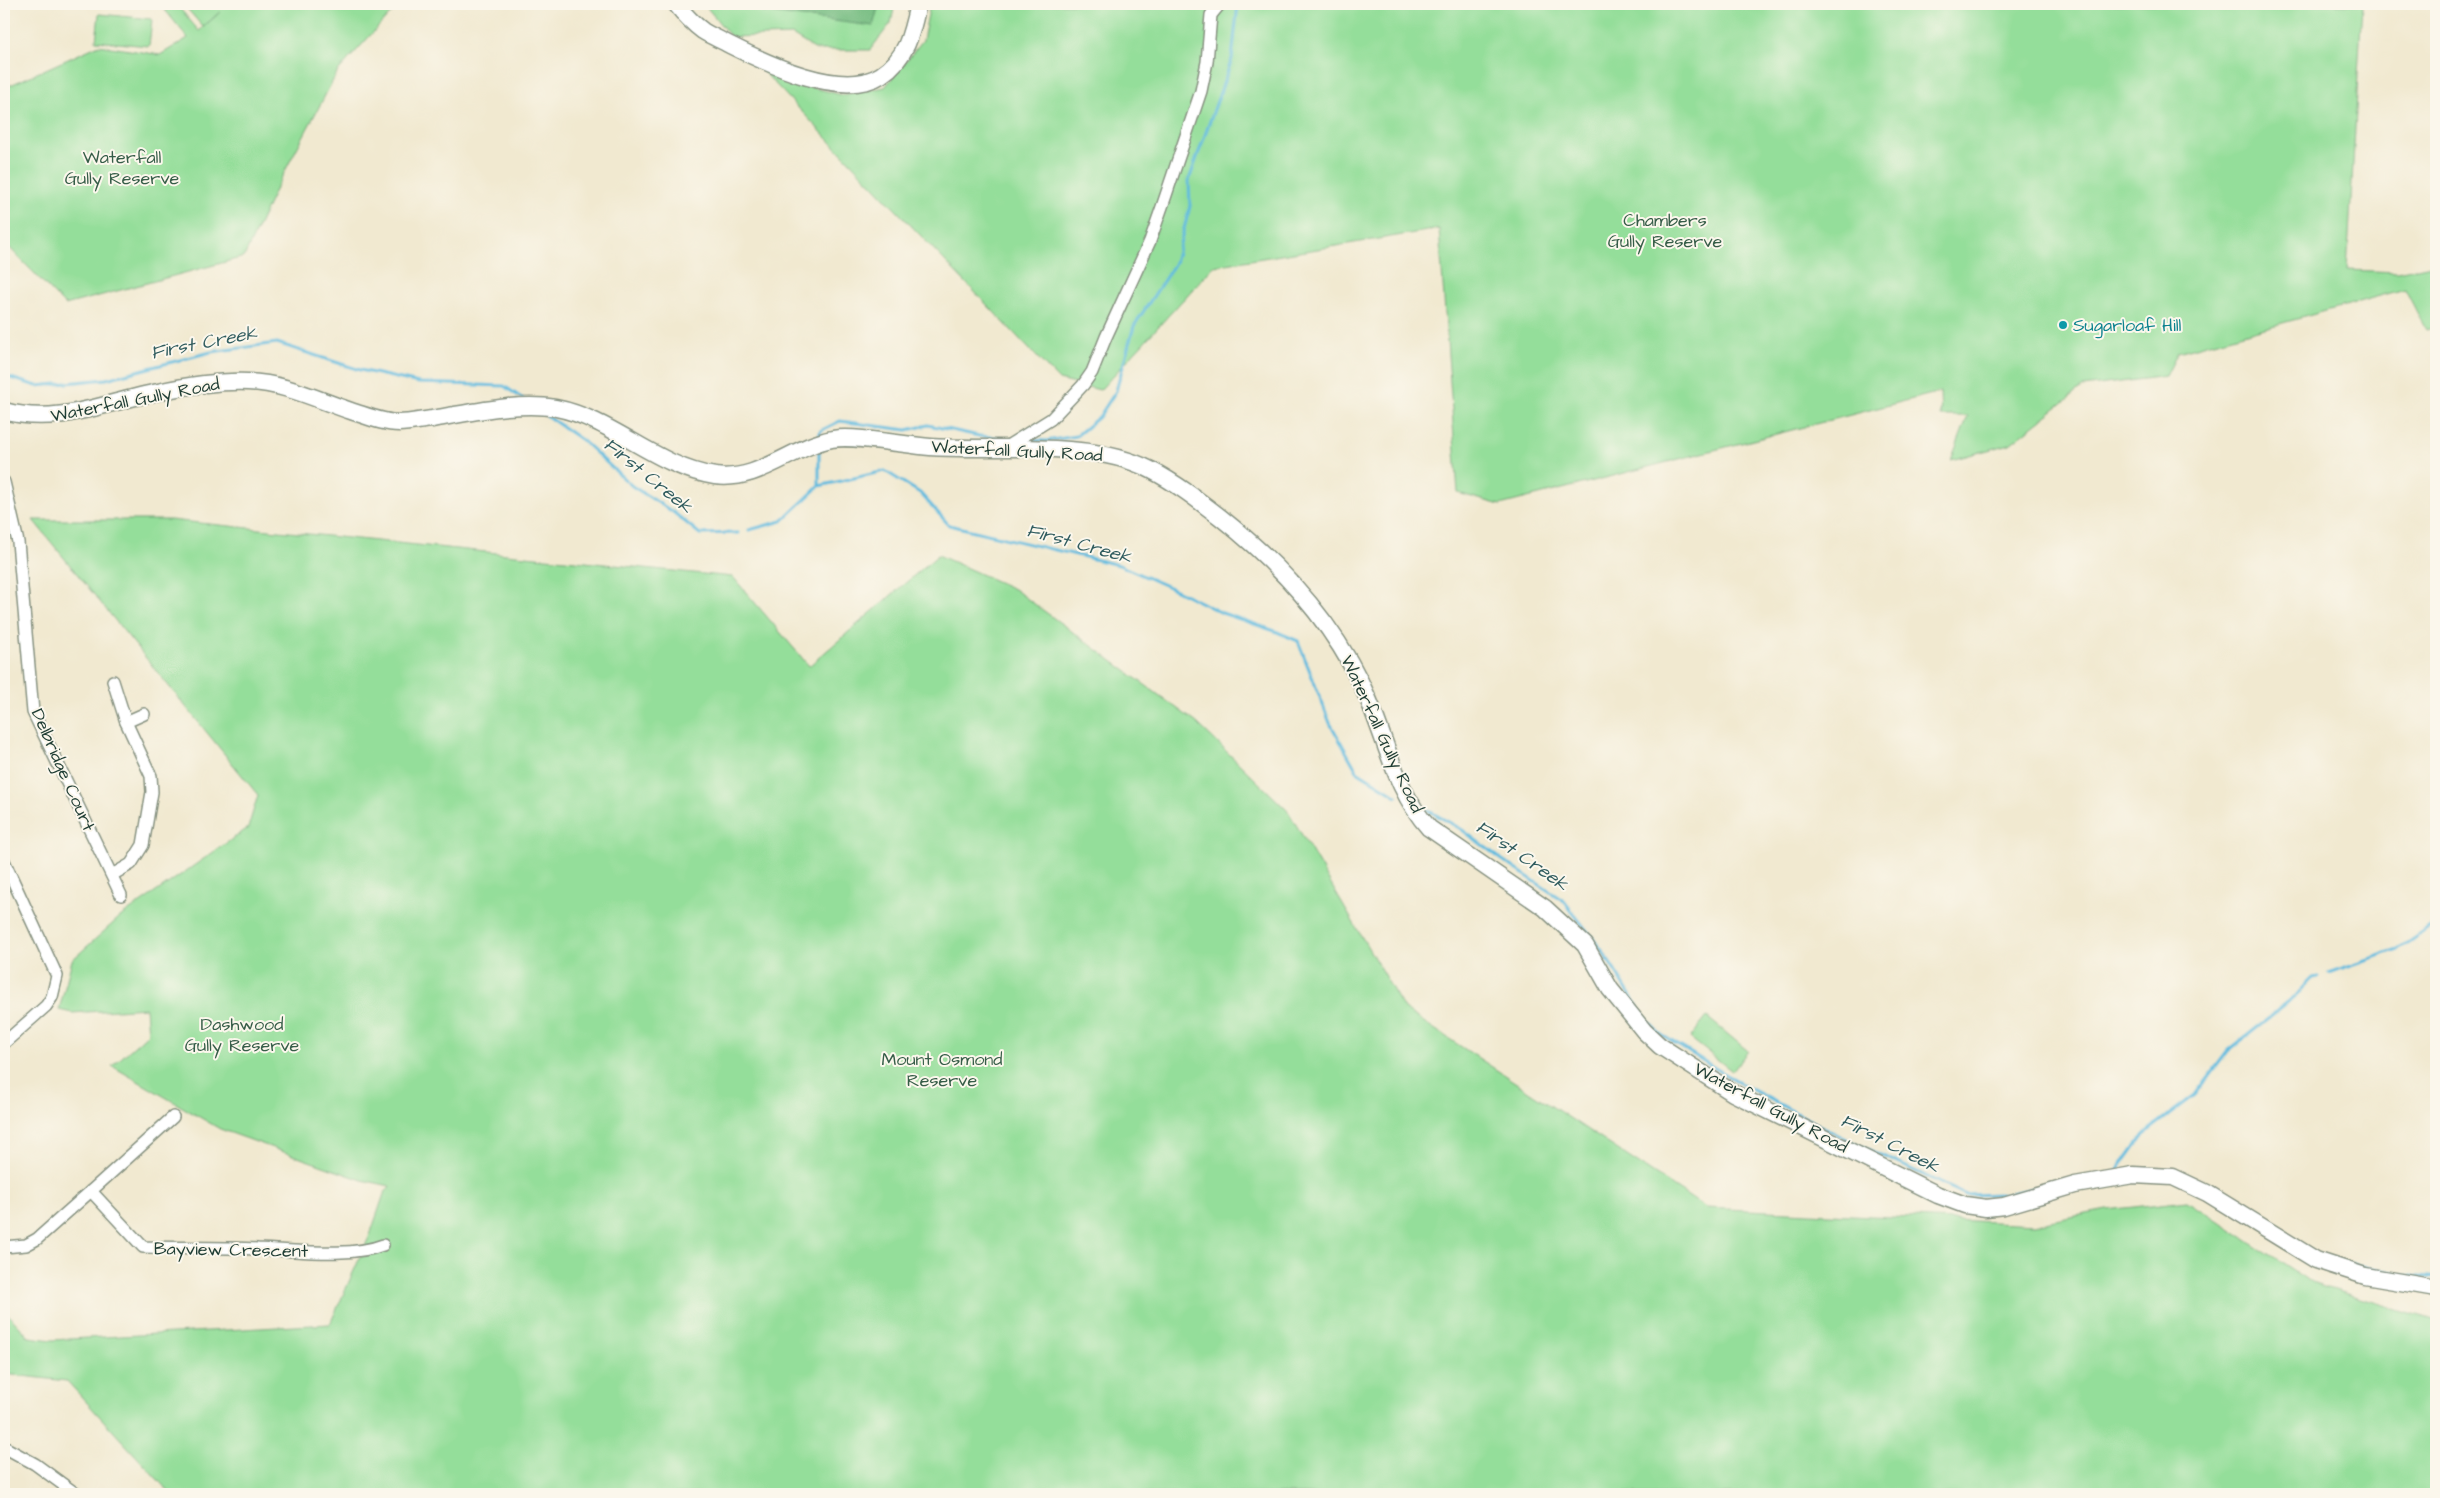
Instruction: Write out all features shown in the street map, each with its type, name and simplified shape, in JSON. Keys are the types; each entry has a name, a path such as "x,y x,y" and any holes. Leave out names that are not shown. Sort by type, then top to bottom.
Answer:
{"street":[{"path":"676,4 703,31 762,61 812,78 849,84 864,82 880,76 900,59 910,38 918,4"},
{"path":"1004,448 1051,419 1083,385 1092,372 1150,241 1164,204 1201,91 1207,62 1212,15 1220,4"},
{"name":"Waterfall Gully Road","path":"4,411 42,417 61,416 159,391 224,382 250,382 277,385 378,420 400,423 511,407 554,407 590,419 668,461 691,471 718,476 735,476 757,472 819,443 836,438 932,447 1081,452 1116,457 1149,469 1183,489 1255,546 1298,588 1339,643 1368,697 1404,791 1416,814 1429,828 1544,908 1585,945 1610,988 1644,1031 1660,1046 1733,1092 1938,1195 1965,1206 1986,1208 2004,1206 2075,1186 2134,1176 2173,1178 2207,1192 2316,1260 2365,1276 2436,1288"},
{"name":"Delbridge Court","path":"4,482 18,542 33,712 121,895"},
{"path":"112,875 131,864 143,845 152,792 150,776 126,722 113,681"},
{"path":"126,722 144,714"},
{"path":"4,861 57,976 52,997 46,1006 4,1043"},
{"path":"4,1247 26,1245 37,1239 173,1117"},
{"name":"Bayview Crescent","path":"91,1191 142,1247 256,1248 315,1252 371,1250 383,1245"},
{"path":"4,1446 35,1464 76,1494"}],"green space":[{"name":"Waterfall Gully Reserve","path":"160,4 176,4 199,31 220,12 203,27 183,4 405,4 389,15 338,71 277,186 244,257 65,305 4,242 4,88 99,45 160,55 188,38"},
{"path":"704,4 895,4 891,23 870,50 816,50 792,35 731,37"},
{"path":"754,4 879,4 873,26 763,12"},
{"name":"Chambers Gully Reserve","path":"930,4 2362,4 2347,270 2398,272 2436,264 2436,327 2426,330 2405,289 2178,352 2166,376 2083,387 2010,444 1951,460 1968,416 1941,416 1940,392 1500,505 1458,493 1439,229 1214,266 1100,390 1059,380 760,68 803,85 842,95 885,87 923,40"},
{"path":"99,14 152,19 149,46 96,41"},
{"name":"Mount Osmond Reserve","path":"33,520 170,520 733,577 809,666 938,555 1014,589 1197,723 1288,811 1404,1009 1706,1208 2035,1224 2107,1210 2187,1201 2312,1283 2436,1321 2436,1494 171,1494 67,1381 4,1374 4,1310 29,1337 52,1340 330,1324 370,1235 384,1194 390,1186 362,1180 220,1129 112,1066 148,1034 146,1008 72,1013 59,1010 72,960 120,917 248,828 258,795"},
{"path":"1707,1017 1748,1051 1732,1071 1690,1038"}],"waterway":[{"path":"1031,440 1046,441 1076,436 1099,417 1116,391 1134,326 1175,263 1190,206 1189,180 1232,59 1238,4"},
{"name":"First Creek","path":"4,376 37,386 106,379 211,352 277,343 360,370 419,383 504,386 523,399"},
{"name":"First Creek","path":"547,416 583,441 632,486 673,512 700,534 738,533"},
{"path":"820,437 820,431 840,421 907,430 928,425 979,436 1003,438"},
{"path":"819,448 819,486"},
{"name":"First Creek","path":"749,530 782,521 819,486 885,471 920,493 949,525 1119,565 1222,613 1298,641 1330,723 1357,771 1397,796"},
{"name":"First Creek","path":"1422,807 1461,829 1501,859 1564,901 1601,949 1644,1017 1660,1034 1736,1081 1832,1132 1966,1195 2007,1194 2036,1188"},
{"path":"2328,973 2398,949 2436,923"},
{"path":"2118,1170 2144,1134 2195,1095 2228,1051 2289,1002 2313,978 2318,977"},
{"name":"First Creek","path":"2214,1188 2260,1216"},
{"name":"First Creek","path":"2353,1264 2401,1274 2436,1278"}],"place":[{"name":"Sugarloaf Hill","path":"2063,325"}],"park label":[{"name":"Dashwood Gully Reserve","path":"242,1034"}]}
